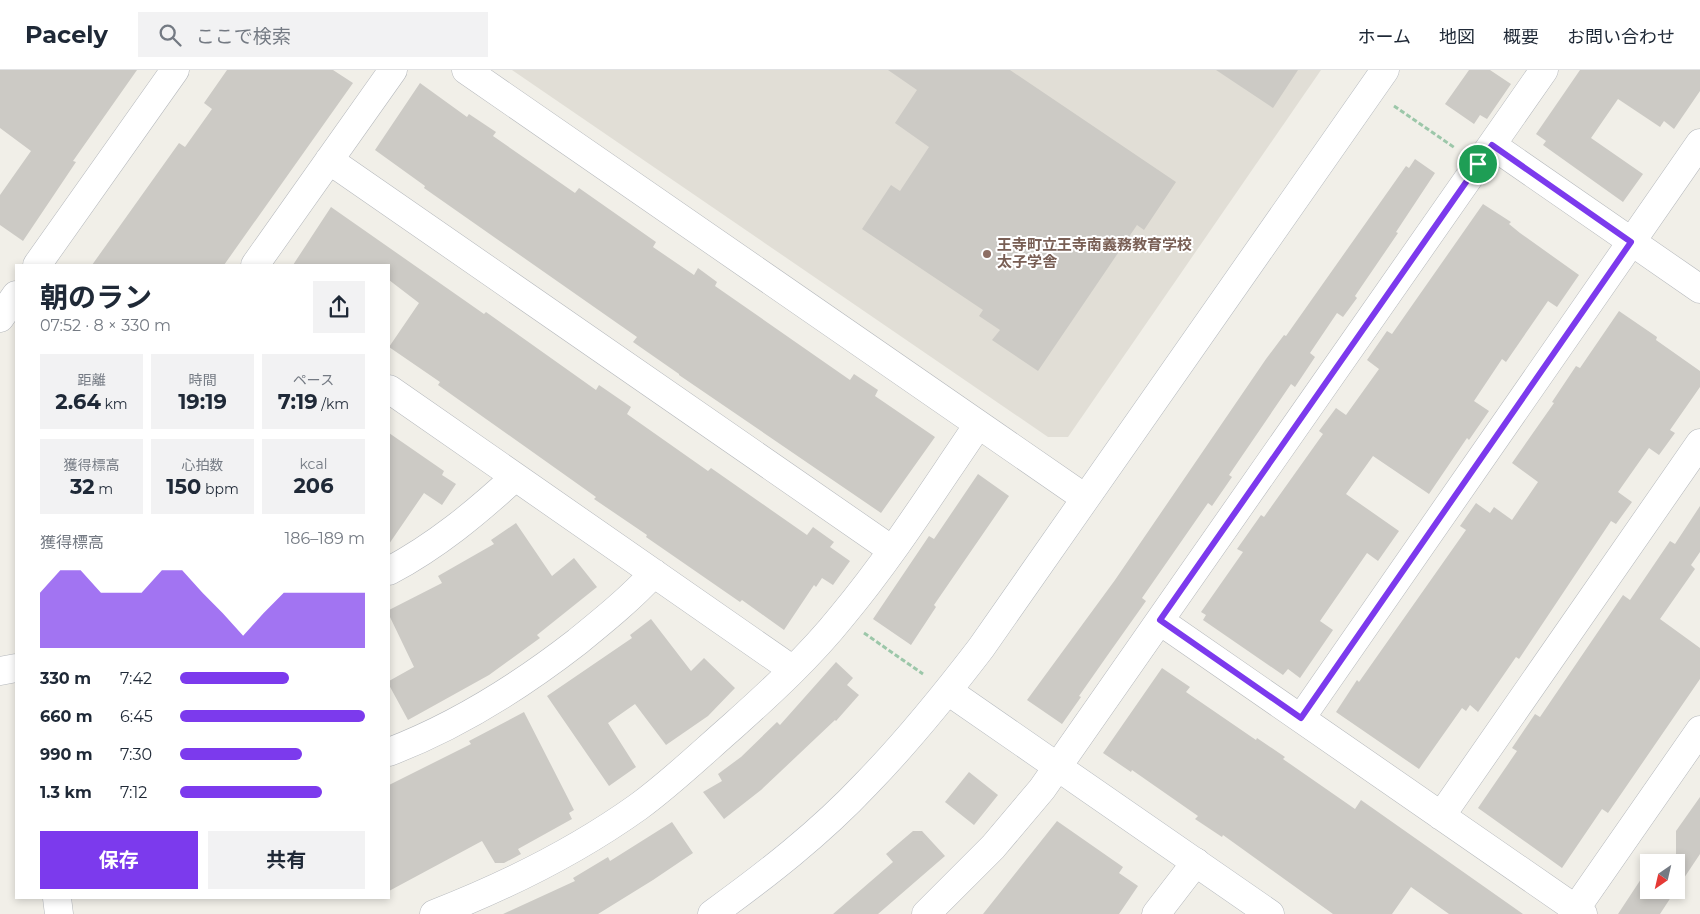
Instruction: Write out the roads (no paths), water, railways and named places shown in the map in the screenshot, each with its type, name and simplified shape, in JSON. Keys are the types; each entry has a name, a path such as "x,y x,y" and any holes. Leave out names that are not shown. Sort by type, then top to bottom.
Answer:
{"street":[{"path":"38,264 174,70"},
{"path":"257,264 392,70"},
{"path":"466,70 1085,498"},
{"path":"926,914 1024,813 1058,767 1544,70"},
{"path":"712,914 763,876 814,834 858,793 908,740 948,691 981,648 1378,80"},
{"path":"1301,718 1700,143"},
{"path":"1485,155 1631,242 1700,289"},
{"path":"330,160 892,550"},
{"path":"0,318 15,296"},
{"path":"390,390 793,670"},
{"path":"434,914 482,905 528,874 574,848 638,806 712,744 793,670 841,618 892,550 978,425"},
{"path":"1441,816 1700,443"},
{"path":"390,570 415,557 445,536 481,508 515,476"},
{"path":"390,752 451,724 495,701 535,674 623,604 654,573"},
{"path":"1160,620 1577,912 1700,730"},
{"path":"0,671 15,668"},
{"path":"948,691 1270,914"},
{"path":"1156,914 1196,862"},
{"path":"57,899 59,914"}],"place":[{"name":"王寺町立王寺南義務教育学校 太子学舎","path":"987,254"}]}
